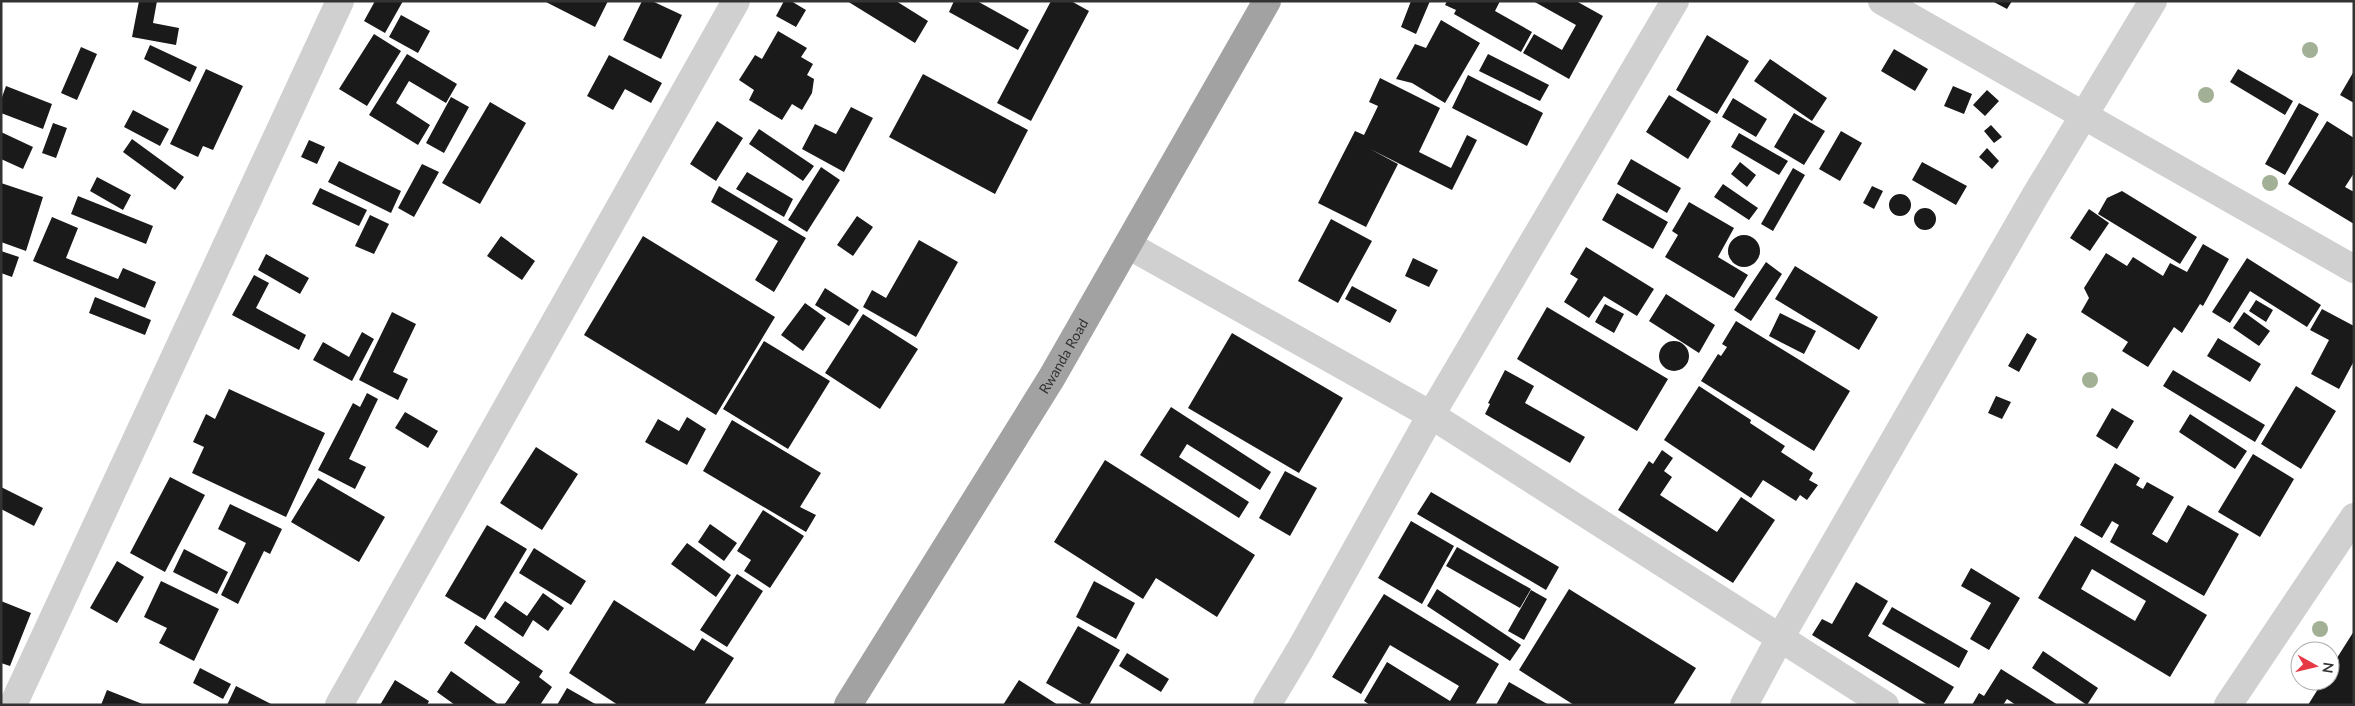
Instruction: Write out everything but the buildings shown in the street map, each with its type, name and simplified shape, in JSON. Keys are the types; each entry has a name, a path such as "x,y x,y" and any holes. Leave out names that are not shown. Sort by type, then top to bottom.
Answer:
{"highway":[{"name":"Rwanda Road","path":"848,705 1052,377 1267,1"}],"street":[{"path":"13,705 340,1"},
{"path":"339,705 736,1"},
{"path":"1267,705 1431,416 1674,1"},
{"path":"1882,1 2354,269"},
{"path":"1744,705 1780,638 2035,196 2153,1"},
{"path":"1128,245 1431,416 1885,705"},
{"path":"2228,705 2354,517"}]}
